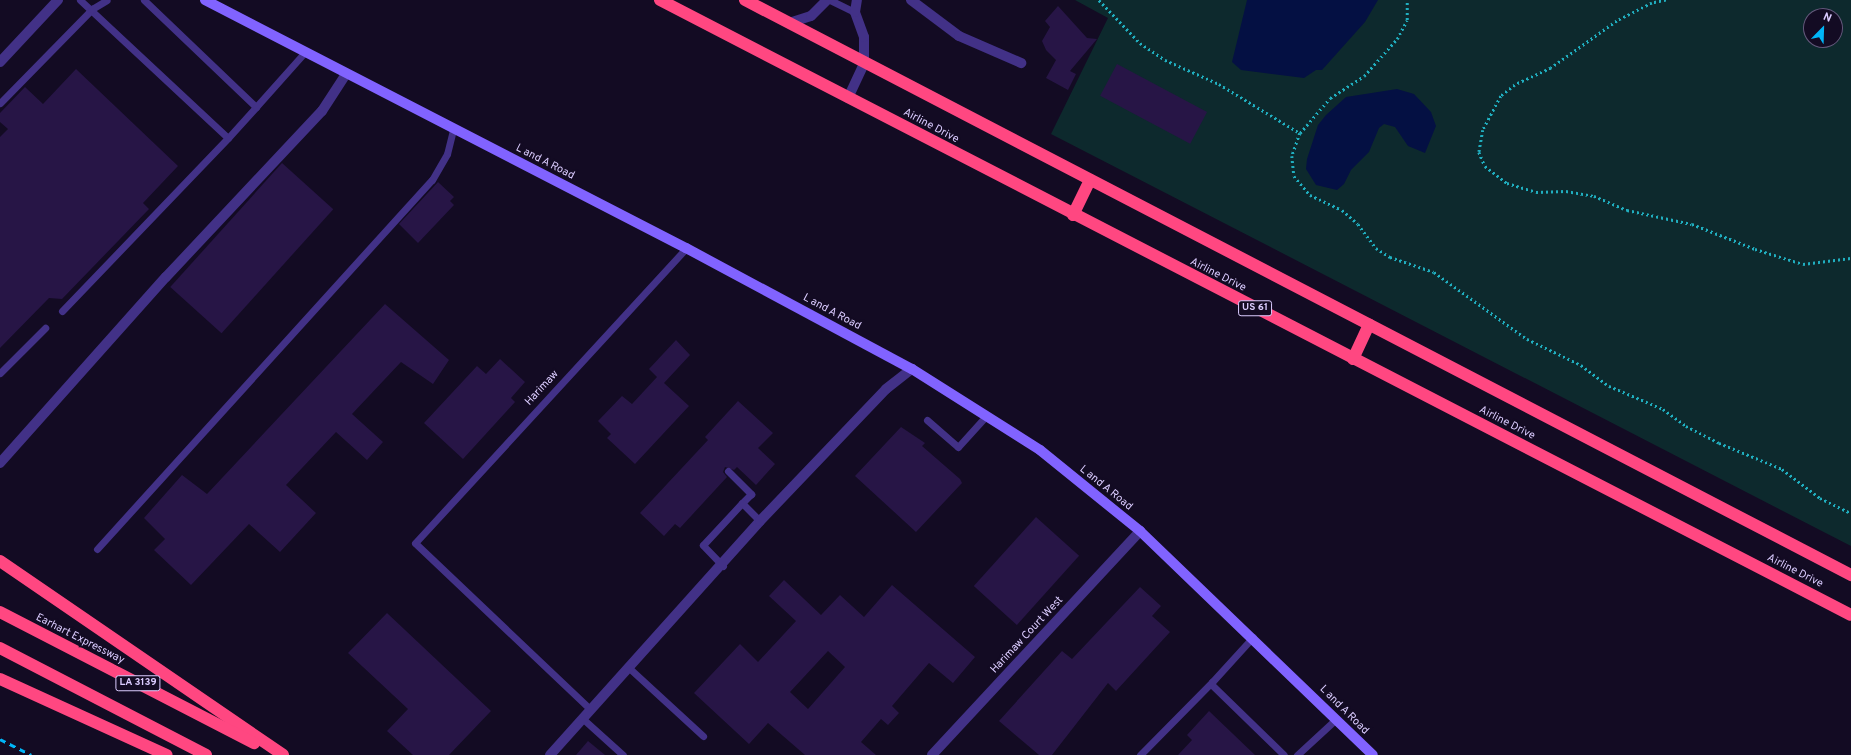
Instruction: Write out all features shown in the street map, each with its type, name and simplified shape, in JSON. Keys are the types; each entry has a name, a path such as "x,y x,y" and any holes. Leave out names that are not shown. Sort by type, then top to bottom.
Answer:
{"highway":[{"name":"Airline Drive","path":"660,0 1073,215 1851,615"},
{"name":"Airline Drive","path":"745,0 1851,575"},
{"path":"1073,215 1090,180"},
{"path":"1354,359 1369,324"},
{"path":"0,561 283,755"},
{"name":"Earhart Expressway","path":"0,612 277,755"},
{"name":"LA 3139","path":"0,648 206,755"},
{"path":"0,679 167,755"}],"street":[{"path":"0,62 58,0"},
{"name":"L and A Road","path":"205,0 454,130 686,248 912,369 1040,450 1140,531 1253,637 1372,755"},
{"path":"789,23 811,16 828,0"},
{"path":"848,98 864,63 864,37 854,12 857,0"},
{"path":"911,0 959,36 1021,62"},
{"path":"0,463 166,277 322,111 346,74"},
{"path":"550,755 628,667 722,566 760,521 886,389 912,369"},
{"name":"Harimaw Court West","path":"932,755 1140,531"}],"lane":[{"path":"80,0 92,9 228,138"},
{"path":"0,104 92,9 107,0"},
{"path":"144,0 256,107"},
{"path":"828,0 854,12"},
{"path":"62,311 228,138 305,52"},
{"path":"97,549 432,180 447,154 454,130"},
{"name":"Harimaw","path":"590,709 415,543 686,248"},
{"path":"0,373 45,328"},
{"path":"927,420 958,447 986,416"},
{"path":"722,566 703,545 750,494 728,471"},
{"path":"742,503 760,521"},
{"path":"1140,755 1212,684 1253,637"},
{"path":"628,667 703,736"},
{"path":"1212,684 1284,755"},
{"path":"582,718 623,755"},
{"path":"1297,755 1336,719"}],"path":[{"path":"1099,0 1140,43 1165,60 1219,84 1300,132"},
{"path":"1105,6 1106,0"},
{"path":"1407,0 1407,20 1397,39 1364,76 1330,98 1300,132 1292,156 1294,176 1310,195 1342,210 1358,224 1376,248 1390,257 1434,272 1527,339 1581,365 1609,386 1663,409 1686,426 1719,443 1782,469 1820,498 1851,513"},
{"path":"1666,0 1652,3 1617,22 1551,68 1515,85 1501,96 1484,130 1479,152 1485,166 1507,183 1536,192 1566,191 1594,196 1627,210 1692,224 1755,250 1803,264 1851,258"}],"green space":[{"path":"1075,0 1851,0 1851,546 1051,134 1108,18"}],"shaded area":[{"path":"1247,0 1378,0 1365,22 1322,70 1316,70 1304,78 1241,70 1232,62"},
{"path":"1397,89 1414,94 1431,112 1436,126 1425,153 1408,146 1395,127 1384,124 1379,128 1369,152 1351,170 1344,184 1337,190 1316,185 1306,169 1307,159 1318,125 1326,115 1346,97"}],"building":[{"path":"1058,6 1087,38 1097,39 1070,71 1076,74 1068,90 1046,78 1056,60 1046,50 1042,41 1050,27 1045,21"},
{"path":"1117,64 1207,112 1190,144 1100,96"},
{"path":"76,69 178,166 143,203 149,209 62,299 49,298 0,348 0,137 8,129 0,122 0,113 25,87 43,104"},
{"path":"282,163 333,209 222,333 170,287"},
{"path":"438,182 454,197 450,201 454,205 418,243 399,224"},
{"path":"385,304 449,360 433,384 401,362 352,414 383,442 367,460 336,432 286,485 316,513 280,552 249,524 191,585 154,550 165,539 144,518 182,475 207,494"},
{"path":"676,340 690,355 664,383 689,406 635,464 607,438 611,434 598,421 622,396 632,404 657,377 649,369"},
{"path":"500,359 525,382 511,398 515,402 463,459 424,423 477,366 486,374"},
{"path":"738,401 773,433 758,448 775,464 756,485 737,467 734,470 725,467 723,472 727,477 680,528 675,524 664,536 640,513 708,440 705,437"},
{"path":"901,427 925,443 922,446 960,479 962,483 916,532 855,476"},
{"path":"1036,517 1079,556 1017,625 974,586"},
{"path":"784,580 821,615 840,595 864,617 892,585 975,657 953,683 929,663 892,706 899,713 888,725 881,719 861,742 876,755 805,755 768,723 749,744 694,693 740,644 758,662 796,621 769,596","holes":["828,651 845,667 808,709 790,692"]},
{"path":"1140,587 1161,606 1152,616 1170,632 1116,691 1108,683 1052,755 1039,755 999,721 1062,651 1072,659"},
{"path":"387,613 491,711 449,755 413,755 387,731 408,709 348,653"},
{"path":"1209,711 1255,755 1178,755 1192,740 1187,735"},
{"path":"588,741 605,755 576,755"}],"railway":[{"path":"0,739 31,755"}]}
